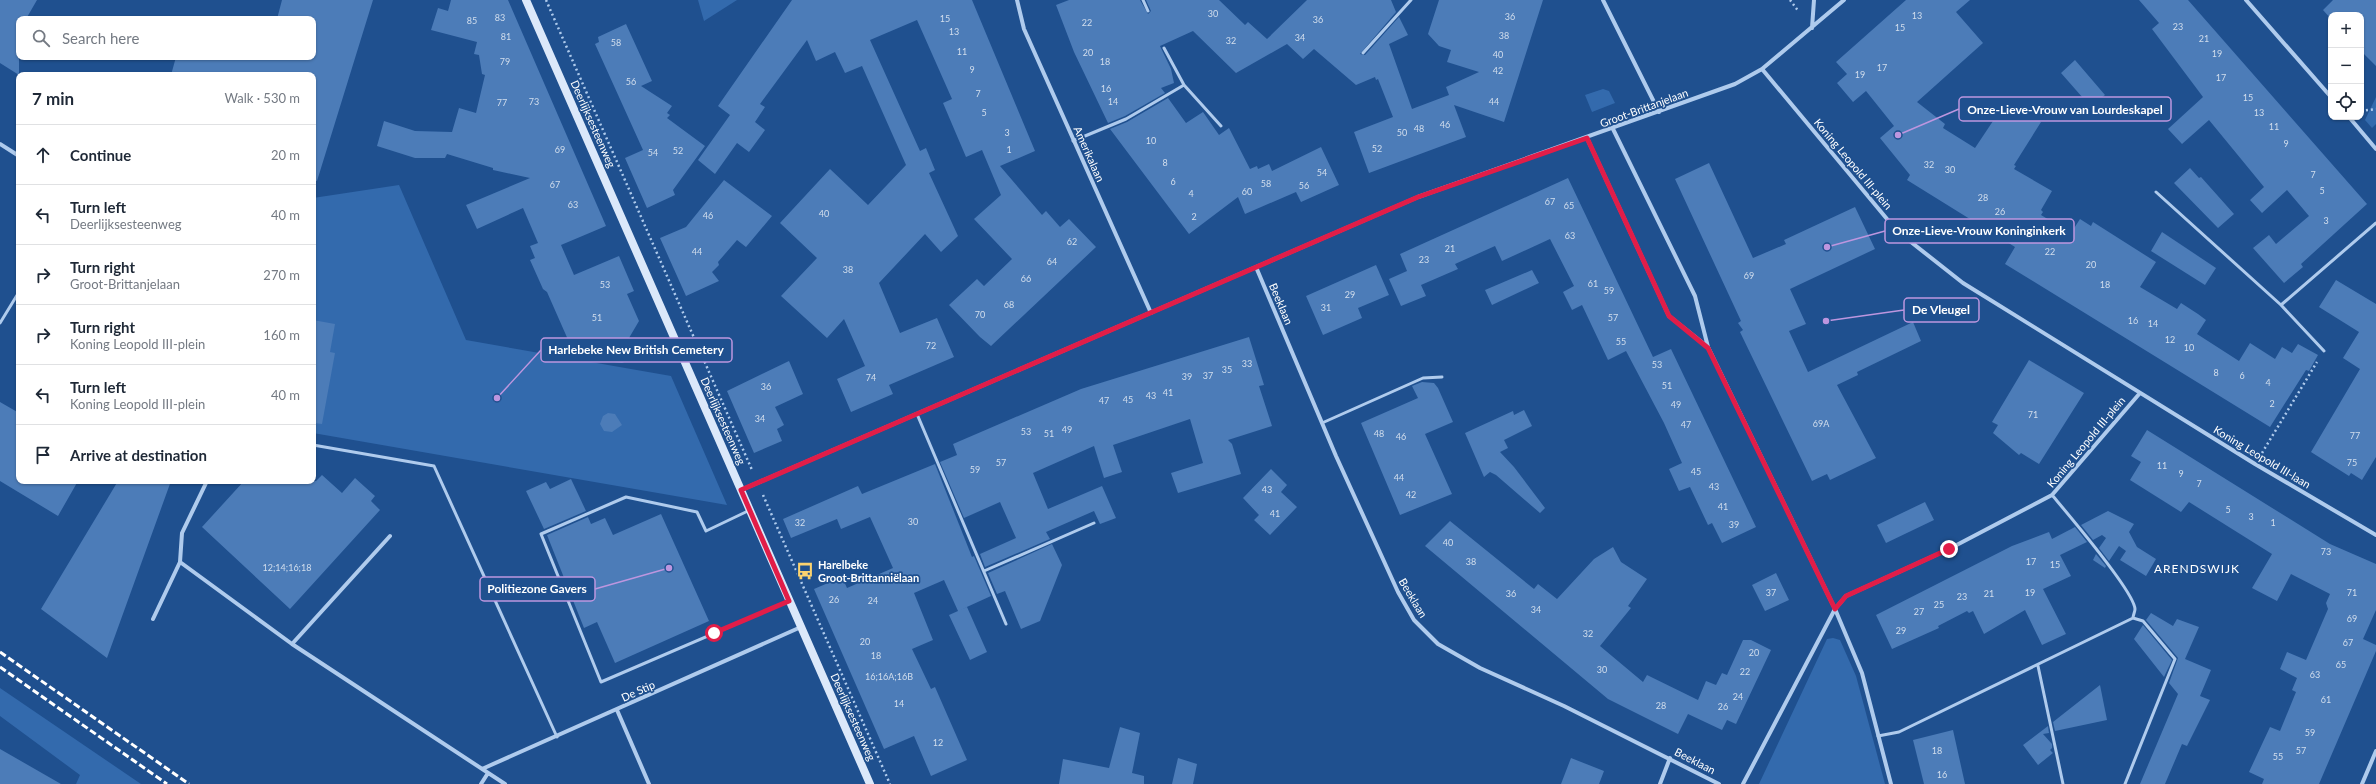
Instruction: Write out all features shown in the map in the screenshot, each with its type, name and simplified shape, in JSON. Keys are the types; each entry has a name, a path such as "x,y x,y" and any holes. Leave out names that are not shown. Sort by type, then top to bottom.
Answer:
{"main road":[{"name":"Deerlijksesteenweg","path":"526,0 870,784"}],"street":[{"name":"Amerikalaan","path":"1016,0 1024,29 1151,313"},
{"path":"1603,0 1659,112"},
{"path":"1812,28 1814,0"},
{"name":"Groot-Brittanjelaan","path":"741,490 1418,197 1613,129 1735,84 1762,69 1844,0"},
{"path":"2246,0 2328,94"},
{"name":"Koning Leopold III-plein","path":"1762,69 1897,231 1963,283 2140,393 2052,495 1949,549 1846,596 1835,609"},
{"path":"2351,120 2376,149"},
{"path":"1613,129 1695,296 1708,348 1835,609 1862,673 1891,784"},
{"path":"1587,138 1669,316 1708,348"},
{"path":"0,144 16,154"},
{"name":"Beeklaan","path":"1256,267 1322,424 1398,592 1414,620 1438,644 1480,668 1670,758 1719,784"},
{"name":"Koning Leopold III-laan","path":"2140,393 2255,464 2376,535"},
{"path":"153,619 180,562 182,532 206,484"},
{"path":"292,644 390,536"},
{"path":"180,562 292,644 505,784"},
{"path":"1743,784 1835,609"},
{"name":"De Stip","path":"482,769 557,737 801,627"},
{"path":"617,710 649,784"},
{"path":"2362,784 2376,751"},
{"path":"1660,784 1670,758"},
{"path":"481,784 488,773"}],"lane":[{"path":"1143,0 1148,11"},
{"path":"1363,52 1411,0"},
{"path":"1164,48 1184,84 1221,126"},
{"path":"1073,141 1126,119 1184,84"},
{"path":"2156,192 2281,305 2324,351"},
{"path":"2281,305 2376,223"},
{"path":"0,324 16,297"},
{"path":"1322,424 1423,378 1442,376"},
{"path":"917,414 1006,624"},
{"path":"316,446 434,466 557,737"},
{"path":"2052,495 2088,537 2128,593 2135,608 2133,618"},
{"path":"750,510 706,531 697,512 626,497 541,534 601,682 789,601"},
{"path":"984,571 1094,523"},
{"path":"1878,736 1899,732 2038,666 2133,618 2143,621 2175,659 2125,784"},
{"path":"2038,666 2063,784"}],"path":[{"path":"546,0 890,784"},
{"path":"2364,111 2376,109"},
{"path":"2255,464 2324,351"}],"shaded area":[{"path":"698,0 737,0 704,21"},
{"path":"1603,89 1609,91 1615,103 1592,112 1585,95"},
{"path":"2376,97 2376,124 2372,128 2365,120"},
{"path":"399,185 466,340 671,376 727,505 316,434 316,198"},
{"path":"1833,638 1840,640 1856,676 1885,784 1759,784 1827,639"},
{"path":"0,688 141,784 76,784 80,775 0,716"}],"building":[{"path":"0,0 37,0 28,16 16,16 16,60 19,60 19,72 16,73 0,63"},
{"path":"282,0 373,0 317,181 316,72 172,72 175,60 316,60 316,16 278,16"},
{"path":"451,0 508,0 606,226 561,245 574,275 619,256 634,291 627,294 639,321 629,338 670,342 622,363 614,362 607,347 598,352 596,347 587,351 584,346 573,351 547,292 543,289 530,260 535,258 530,246 538,243 523,208 477,229 466,205 530,178 493,170 493,168 447,154 445,158 415,158 377,146 384,121 415,131 452,132 459,108 476,113 485,75 482,74 479,55 474,54 477,42 431,30 438,8 448,11"},
{"path":"792,0 972,0 1035,151 1000,166 1042,215 1046,211 1060,227 1069,219 1096,247 991,346 980,337 949,305 977,279 984,286 1012,259 974,219 1001,195 982,150 966,157 943,103 952,99 917,20 870,40 920,151 926,148 935,170 929,173 958,236 941,252 925,234 879,283 900,333 937,318 954,357 889,385 893,394 851,412 837,379 865,366 844,319 827,338 781,296 817,258 780,223 830,169 868,205 906,165 862,66 845,73 835,52 816,61 807,40 760,104 765,107 755,122 765,130 749,152 737,143 715,174 698,160 730,115 718,106"},
{"path":"1069,0 1140,0 1148,14 1151,11 1146,0 1219,0 1245,25 1248,22 1267,39 1307,0 1391,0 1396,12 1360,54 1365,55 1399,17 1408,35 1389,44 1412,109 1449,95 1446,87 1479,72 1447,62 1451,50 1439,46 1428,34 1439,0 1543,0 1504,122 1454,105 1466,137 1369,173 1354,132 1393,117 1378,79 1376,80 1375,77 1356,85 1314,49 1303,59 1287,44 1236,73 1193,31 1160,46 1171,69 1174,83 1161,88 1165,93 1125,116 1108,123 1074,52 1056,5"},
{"path":"1906,0 1970,0 1956,12 1983,43 1917,102 1945,124 1943,128 1975,148 1999,112 2004,115 2010,106 2014,108 2015,106 2041,122 2014,165 2016,166 2014,169 2052,191 2041,210 2043,212 2041,215 2071,233 2080,219 2091,226 2093,222 2156,262 2140,287 2177,309 2181,303 2198,314 2206,320 2197,334 2239,361 2250,343 2275,359 2282,347 2292,353 2298,344 2318,355 2309,371 2306,370 2270,427 2005,264 2015,247 1907,180 1910,175 1880,138 1894,126 1866,91 1853,102 1837,83 1847,74 1836,62"},
{"path":"2139,0 2188,0 2367,204 2301,264 2303,267 2284,283 2253,248 2269,235 2276,244 2309,216 2287,190 2262,213 2250,200 2264,187 2209,120 2182,144 2168,129 2203,97 2152,29 2159,23"},
{"path":"2333,0 2376,0 2376,66 2364,54 2364,12 2328,12 2328,16 2323,10"},
{"path":"626,24 652,81 641,86 672,106 667,113 670,115 667,118 705,146 673,190 675,195 647,208 625,158 643,150 595,44 599,42 598,37"},
{"path":"2075,60 2105,95 2090,106 2061,73"},
{"path":"1168,98 1186,123 1203,112 1219,135 1229,128 1250,169 1257,166 1258,169 1269,164 1272,171 1321,147 1339,185 1301,202 1296,192 1245,214 1238,197 1189,234 1110,129 1127,122"},
{"path":"1709,163 1753,258 1786,244 1784,240 1855,207 1875,249 1790,289 1806,324 1789,331 1808,372 1913,322 1921,341 1857,372 1858,375 1837,385 1876,458 1830,480 1827,474 1812,481 1740,332 1743,330 1738,323 1741,321 1675,179"},
{"path":"2190,168 2199,178 2201,177 2234,214 2218,228 2174,183"},
{"path":"1568,178 1653,357 1671,349 1756,527 1722,543 1712,523 1708,525 1690,487 1679,491 1669,469 1682,463 1664,423 1626,351 1608,360 1582,305 1572,310 1563,292 1574,286 1550,239 1502,261 1495,246 1455,264 1458,269 1421,285 1426,296 1401,306 1389,279 1407,271 1400,254"},
{"path":"724,180 772,216 746,247 737,240 718,262 719,265 712,272 719,281 686,296 660,238 686,227"},
{"path":"2162,232 2216,268 2205,285 2151,251"},
{"path":"1376,265 1389,295 1358,308 1362,318 1323,335 1306,296"},
{"path":"1532,270 1539,283 1492,305 1485,290"},
{"path":"2336,280 2376,304 2376,457 2362,480 2351,473 2349,476 2311,452 2360,369 2343,358 2359,332 2319,307"},
{"path":"316,321 335,324 330,352 335,353 322,424 316,423"},
{"path":"1249,337 1264,385 1259,386 1272,426 1228,440 1232,444 1241,474 1178,493 1171,473 1203,463 1190,419 1113,445 1122,472 1104,478 1094,446 1033,473 1048,509 1102,486 1116,518 1100,524 1094,511 1046,532 1050,539 985,567 980,554 1016,538 1000,502 964,518 940,462 957,455 953,444 1081,389"},
{"path":"2029,360 2084,393 2039,464 2021,453 2019,455 1993,433 1998,425 1992,422"},
{"path":"789,361 803,394 775,407 784,425 777,429 782,441 754,453 727,391"},
{"path":"1422,382 1434,383 1438,388 1453,422 1425,434 1452,494 1400,515 1361,423 1418,398 1412,386"},
{"path":"0,402 16,411 16,484 76,484 58,516 0,481"},
{"path":"1524,410 1532,426 1504,440 1508,448 1500,452 1514,467 1545,508 1540,513 1496,475 1490,472 1484,477 1465,433 1513,411 1514,415"},
{"path":"608,413 615,414 622,425 612,432 604,431 600,424 603,416"},
{"path":"2147,430 2330,544 2376,564 2376,610 2363,639 2376,645 2376,651 2319,784 2262,784 2264,779 2249,772 2270,727 2280,731 2296,692 2292,690 2297,678 2280,669 2287,652 2306,660 2328,609 2326,603 2330,594 2291,574 2277,601 2252,588 2272,554 2189,502 2181,512 2130,480 2141,462 2131,456"},
{"path":"935,464 972,557 974,556 991,596 958,611 944,580 914,593 933,640 912,649 931,689 935,687 967,760 931,776 914,736 884,749 814,589 842,577 847,588 893,568 870,517 841,529 837,519 791,538 783,519 858,486 862,494"},
{"path":"1271,469 1287,485 1281,492 1297,507 1270,535 1254,520 1259,515 1243,498"},
{"path":"322,475 342,493 355,478 375,496 371,501 380,510 290,609 202,527 241,484 316,484 316,481"},
{"path":"571,479 586,511 544,529 526,491 546,482 550,489"},
{"path":"116,484 170,484 107,658 41,609"},
{"path":"1925,502 1934,520 1886,543 1877,525"},
{"path":"2108,511 2134,524 2129,532 2137,547 2156,559 2146,576 2120,560 2126,551 2119,546 2109,561 2099,548 2106,538 2102,535 2093,540 2081,525"},
{"path":"661,514 709,621 615,663 597,622 584,628 547,535 588,517 591,524 605,518 613,535"},
{"path":"1450,521 1534,589 1538,584 1557,599 1594,559 1613,547 1621,562 1647,579 1628,606 1631,608 1600,646 1643,682 1647,675 1698,700 1706,681 1716,685 1722,673 1727,675 1743,640 1751,640 1771,650 1736,724 1727,720 1722,730 1688,714 1678,734 1608,699 1425,546"},
{"path":"2075,527 2087,542 2060,555 2071,576 2043,589 2066,634 2042,645 2025,610 1984,634 1973,611 1969,613 1967,611 1938,626 1939,628 1892,649 1876,615 2012,546 2049,532 2052,539"},
{"path":"1052,544 1062,565 1040,621 1021,629 1005,591 997,594 988,573"},
{"path":"2096,554 2106,566 2105,568 2093,560"},
{"path":"1776,573 1789,600 1765,611 1752,585"},
{"path":"967,607 987,652 970,660 949,615"},
{"path":"2151,613 2173,626 2177,619 2199,627 2185,659 2211,670 2200,696 2210,700 2187,746 2182,744 2165,784 2140,784 2178,694 2169,683 2178,658 2146,620"},
{"path":"2143,625 2172,660 2164,677 2134,639"},
{"path":"2100,685 2107,720 2055,731 2053,722"},
{"path":"2048,726 2049,733 2043,734 2052,744 2052,748 2050,750 2053,753 2038,765 2023,745"},
{"path":"1120,727 1140,733 1132,773 1144,776 1144,784 1059,784 1063,759 1109,768"},
{"path":"1953,730 1965,784 1924,784 1913,740"},
{"path":"0,749 61,784 0,784"},
{"path":"1178,758 1197,764 1193,784 1172,784"},
{"path":"1571,758 1604,771 1599,784 1561,784"}],"railway":[{"path":"0,652 189,784"},
{"path":"0,667 167,784"}],"place":[{"name":"Onze-Lieve-Vrouw van Lourdeskapel","path":"1898,135"},
{"name":"Onze-Lieve-Vrouw Koninginkerk","path":"1827,247"},
{"name":"De Vleugel","path":"1826,321"},
{"name":"Harlebeke New British Cemetery","path":"497,398"},
{"name":"Politiezone Gavers","path":"669,568"},
{"name":"Harelbeke Groot-Brittanniëlaan","path":"805,571"}],"district":[{"name":"ARENDSWIJK","path":"2197,569"}],"route":[{"path":"714,633 789,601 741,490 1418,197 1587,138 1669,316 1708,348 1835,609 1846,596 1949,549"}]}
